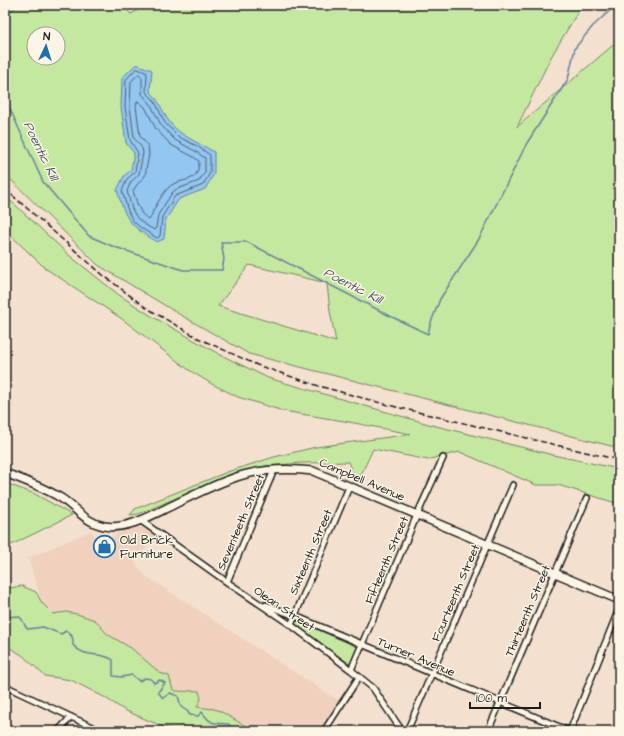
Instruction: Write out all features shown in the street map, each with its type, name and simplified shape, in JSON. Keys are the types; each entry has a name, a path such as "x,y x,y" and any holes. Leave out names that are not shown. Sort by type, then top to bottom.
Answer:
{"street":[{"name":"Fifteenth Street","path":"351,670 363,645 417,515 444,458"},
{"name":"Campbell Avenue","path":"5,473 42,488 61,498 89,521 100,525 122,526 140,520 233,478 247,474 274,470 292,469 313,471 619,600"},
{"name":"Seventeeth Street","path":"227,582 274,470"},
{"name":"Fourteenth Street","path":"407,731 513,485"},
{"name":"Sixteenth Street","path":"291,625 349,487"},
{"name":"Thirteenth Street","path":"488,731 587,498"},
{"name":"Olean Street","path":"140,520 255,602 291,625 351,670 373,688 402,731"},
{"name":"Turner Avenue","path":"255,602 295,616 569,731"},
{"path":"569,731 619,609"},
{"path":"324,731 359,677"},
{"path":"5,686 101,731"},
{"path":"58,731 71,717"}],"shaded area":[{"path":"143,526 156,536 134,562 147,577 339,701 319,731 254,731 230,716 214,709 197,707 191,691 183,693 173,690 169,676 160,673 131,648 107,634 95,620 66,612 53,614 42,603 28,558 91,531 99,542 127,530"}],"green space":[{"path":"18,5 122,5 131,14 142,8 135,5 582,5 551,57 517,127 619,40 619,448 249,354 98,265 5,174 5,16","holes":["249,265 327,283 330,311 336,342 218,306"]},
{"path":"5,196 70,256 119,295 153,317 219,354 268,378 432,425 553,455 619,469 619,504 558,485 536,485 460,452 428,460 373,449 357,483 348,462 301,463 265,466 229,475 139,514 130,515 135,509 227,472 274,457 316,447 411,434 283,411 238,397 212,384 189,370 122,319 45,268 5,230"},
{"path":"5,483 35,494 72,515 5,548"},
{"path":"22,586 36,592 42,603 53,614 66,612 95,620 107,634 131,648 160,673 169,676 173,690 199,691 201,699 197,707 220,711 254,731 180,731 166,728 124,710 104,697 71,680 45,676 22,655 5,645 5,587 10,588"},
{"path":"296,620 357,647 350,664 296,627"}],"water":[{"path":"136,64 152,70 150,91 156,98 172,126 183,135 214,152 214,174 205,189 179,199 166,219 164,239 157,242 134,226 126,216 117,190 124,176 131,170 134,153 126,143 121,107 122,78"}],"waterway":[{"name":"Poentic Kill","path":"5,98 43,182 89,236 112,246 183,270 222,270 224,259 221,242 247,242 428,334 440,299 479,239 527,143 568,79 575,48 593,26 616,5"},
{"path":"5,618 17,616 23,621 28,629 43,627 61,634 66,631 71,635 73,645 78,649 88,654 108,657 113,660 113,676 122,677 132,675 139,681 145,678 151,679 154,683 160,680 165,683 158,692 163,698 170,693 178,696 181,707 190,715 198,716 202,712 211,722 229,724 233,731"}],"railway":[{"path":"5,189 103,275 145,307 198,338 257,365 319,386 388,405 619,460"}],"place":[{"name":"Old Brick Furniture","path":"104,547"}]}
